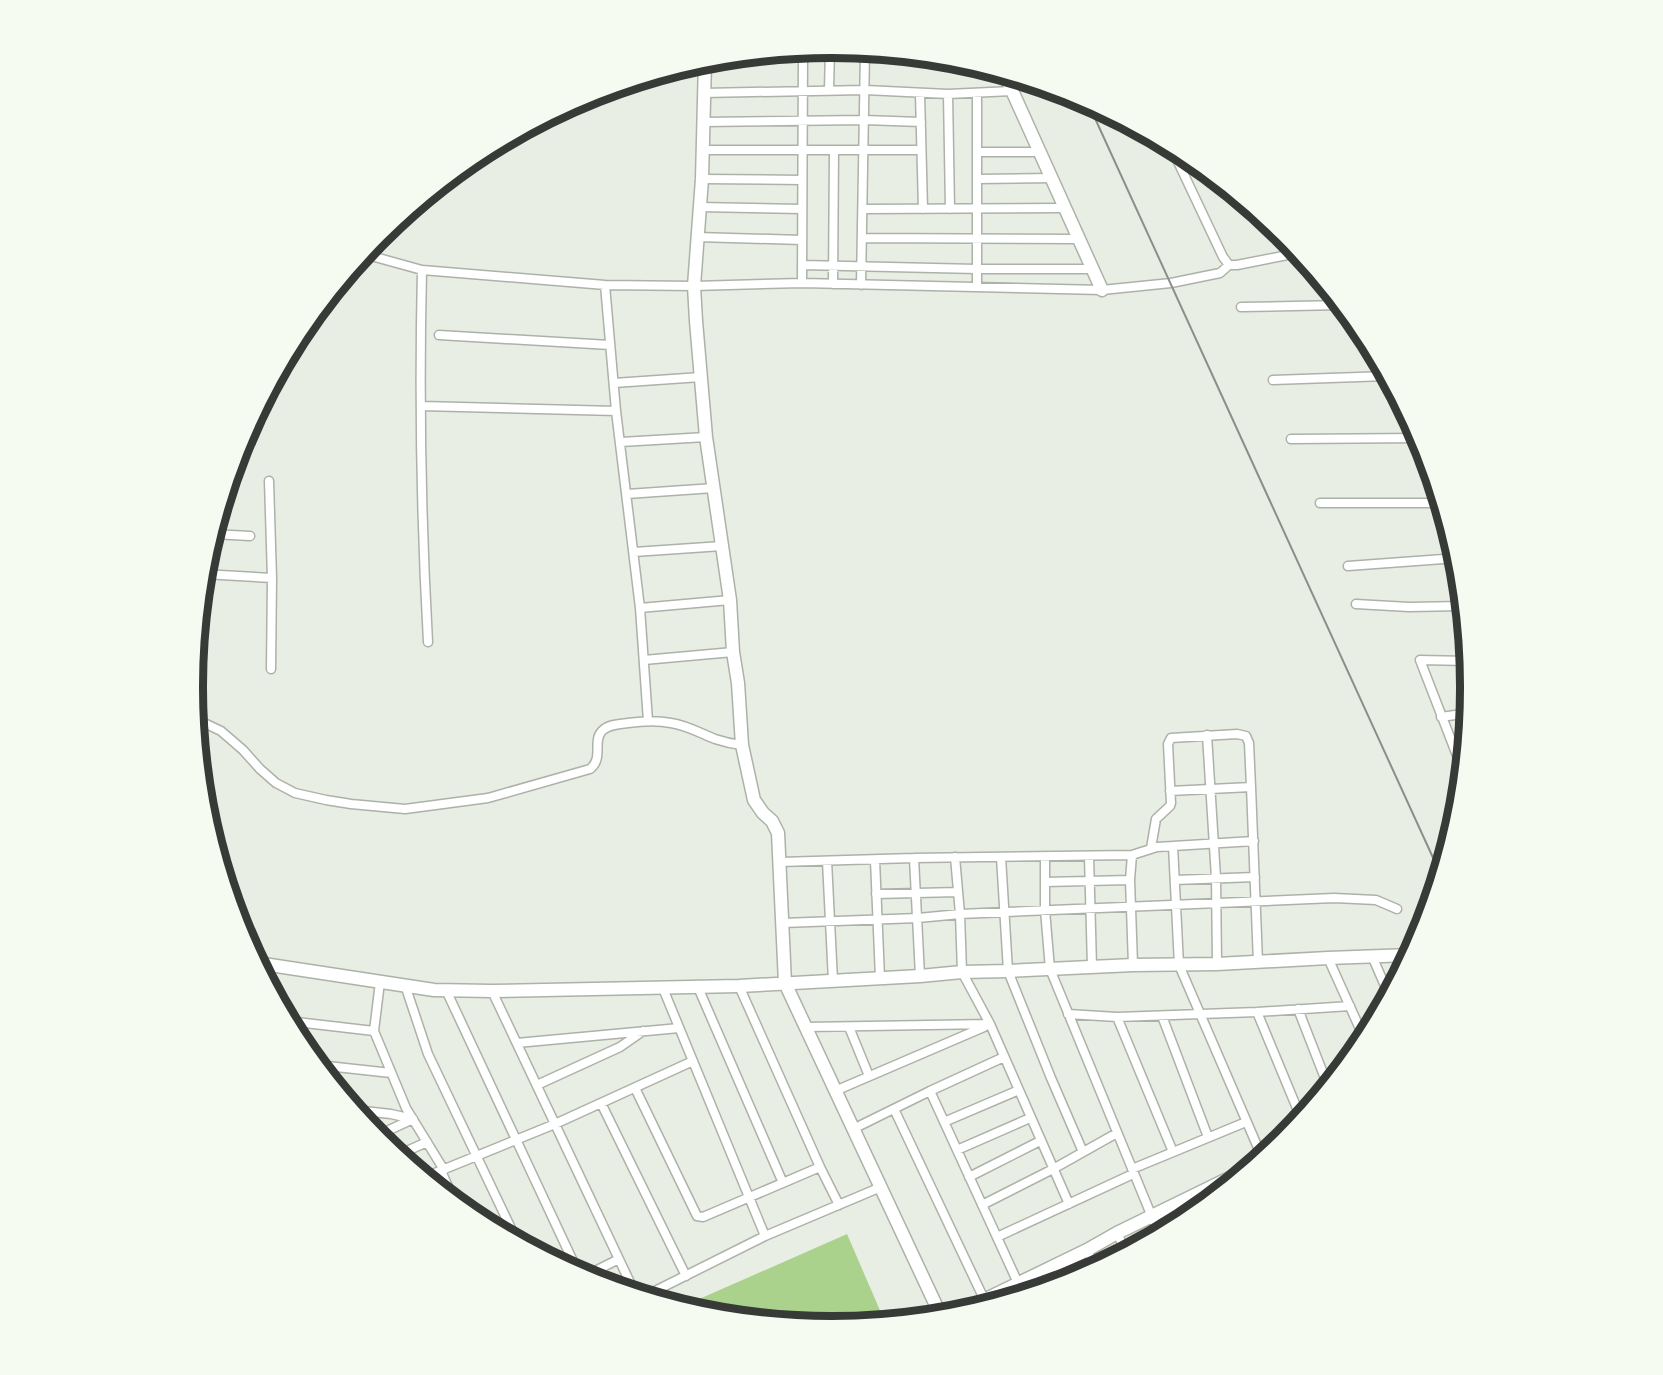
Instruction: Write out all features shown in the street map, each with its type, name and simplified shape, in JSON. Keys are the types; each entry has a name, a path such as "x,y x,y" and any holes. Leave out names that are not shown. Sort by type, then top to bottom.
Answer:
{"street":[{"path":"829,90 830,58"},
{"path":"802,284 803,59"},
{"path":"861,285 865,60"},
{"path":"704,72 702,179 694,286 706,437 730,600 742,745 754,800 778,832 785,983 938,1307"},
{"path":"1009,85 1102,290"},
{"path":"703,93 865,90 948,94 1012,91"},
{"path":"977,288 978,93"},
{"path":"920,94 923,208"},
{"path":"948,94 950,208"},
{"path":"703,122 802,120 921,122"},
{"path":"702,150 921,150"},
{"path":"833,284 834,150"},
{"path":"978,152 1040,152"},
{"path":"1178,163 1223,257 1233,265"},
{"path":"978,179 1052,178"},
{"path":"702,179 802,180"},
{"path":"699,207 802,209"},
{"path":"863,209 1065,208"},
{"path":"697,237 802,240"},
{"path":"862,238 1079,240"},
{"path":"374,257 422,270 605,285 833,284 1102,290 1171,283 1220,273 1233,265 1287,255"},
{"path":"802,265 1092,269"},
{"path":"422,270 420,458 428,642"},
{"path":"605,285 616,411 640,608 648,721"},
{"path":"1241,307 1331,305"},
{"path":"439,335 610,345"},
{"path":"1273,380 1378,376"},
{"path":"614,383 701,377"},
{"path":"421,406 616,411"},
{"path":"621,442 706,437"},
{"path":"1291,439 1409,438"},
{"path":"269,481 272,578 271,669"},
{"path":"627,494 714,488"},
{"path":"1320,503 1432,503"},
{"path":"222,534 250,536"},
{"path":"634,552 722,546"},
{"path":"1348,566 1447,559"},
{"path":"213,575 272,578"},
{"path":"640,608 730,600"},
{"path":"1356,604 1409,607 1455,606"},
{"path":"644,660 733,652"},
{"path":"1456,755 1420,660 1459,661"},
{"path":"1441,717 1459,714"},
{"path":"204,723 221,731 276,783 295,793 351,804 405,808 488,798 590,769 597,760 599,735 602,730 615,724 670,722 726,743 742,745"},
{"path":"1151,848 1156,819 1171,803 1169,740 1174,736 1237,734 1246,736 1249,743 1258,962"},
{"path":"1207,735 1216,878 1217,964"},
{"path":"1170,791 1251,787"},
{"path":"780,862 1132,855 1151,848 1254,841"},
{"path":"1173,846 1179,965 1258,1149"},
{"path":"1132,855 1130,906 1133,964"},
{"path":"1045,856 1045,910 1050,969 1155,1226"},
{"path":"1089,856 1092,967"},
{"path":"956,857 962,972 990,1024 1069,1204"},
{"path":"914,858 920,976"},
{"path":"1000,858 1008,971 1083,1152"},
{"path":"875,860 879,978"},
{"path":"827,861 832,981"},
{"path":"1175,880 1255,877"},
{"path":"1045,882 1130,880"},
{"path":"876,894 958,892"},
{"path":"783,923 1334,898 1370,899 1397,909"},
{"path":"1372,956 1385,986"},
{"path":"266,964 434,990 492,991 738,986 1133,964 1217,964 1400,956"},
{"path":"1328,958 1360,1028"},
{"path":"380,982 374,1031 406,1108 443,1170 449,1187"},
{"path":"405,985 428,1054 511,1228"},
{"path":"662,986 765,1236"},
{"path":"697,986 783,1183"},
{"path":"738,986 839,1205"},
{"path":"446,990 573,1261"},
{"path":"492,991 632,1284"},
{"path":"1068,1014 1117,1017 1162,1016 1350,1006"},
{"path":"1298,1009 1325,1077"},
{"path":"1257,1011 1297,1109"},
{"path":"1162,1016 1208,1137"},
{"path":"1117,1017 1173,1152"},
{"path":"300,1023 374,1031"},
{"path":"806,1027 990,1024"},
{"path":"836,1091 990,1024"},
{"path":"849,1027 869,1076"},
{"path":"517,1043 679,1028"},
{"path":"537,1085 620,1047 644,1030"},
{"path":"854,1129 1004,1057"},
{"path":"433,1174 555,1124 693,1061"},
{"path":"329,1066 391,1073"},
{"path":"635,1088 697,1216 703,1217 820,1167"},
{"path":"944,1122 1018,1090"},
{"path":"930,1091 1019,1287"},
{"path":"601,1103 686,1276"},
{"path":"894,1109 983,1297"},
{"path":"368,1111 413,1119"},
{"path":"957,1150 1030,1118"},
{"path":"386,1131 413,1119"},
{"path":"997,1238 1132,1171 1246,1122"},
{"path":"982,1205 1117,1133"},
{"path":"969,1177 1040,1140"},
{"path":"407,1151 427,1142"},
{"path":"1026,1285 1117,1233 1220,1182"},
{"path":"655,1291 765,1236 881,1187"},
{"path":"1117,1233 1123,1245"},
{"path":"1087,1250 1092,1260"},
{"path":"594,1270 619,1258"}],"green space":[{"path":"847,1234 882,1314 790,1315 749,1311 695,1301"}],"railway":[{"path":"1094,116 1435,863"}]}
